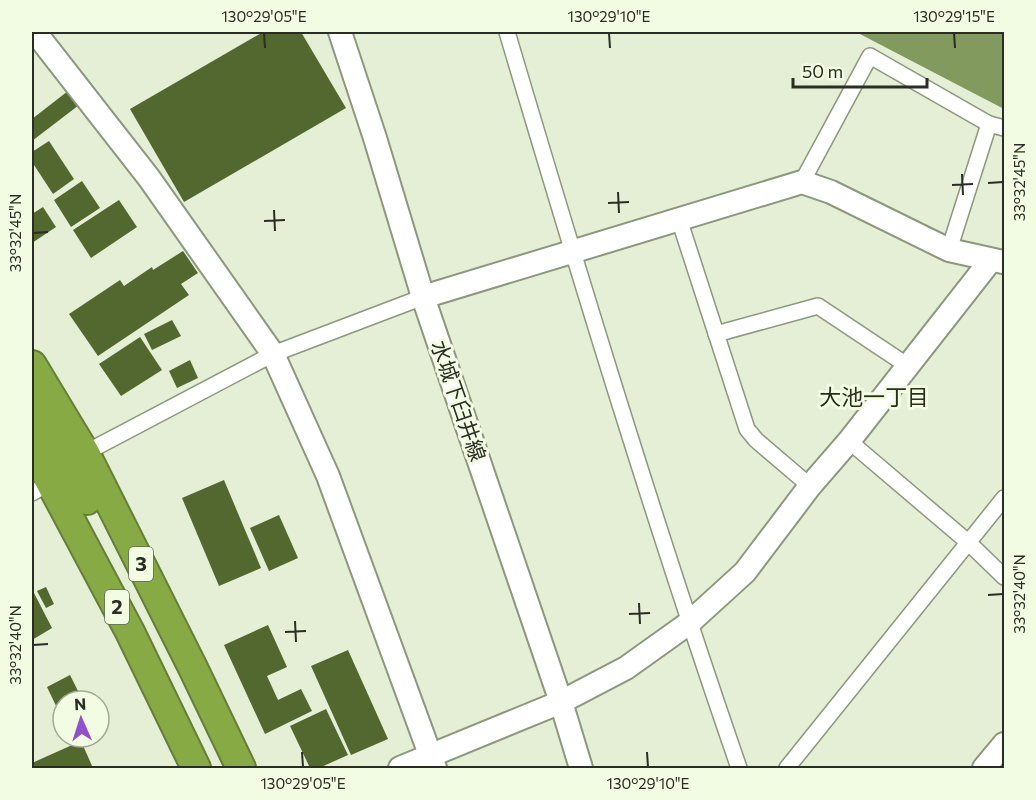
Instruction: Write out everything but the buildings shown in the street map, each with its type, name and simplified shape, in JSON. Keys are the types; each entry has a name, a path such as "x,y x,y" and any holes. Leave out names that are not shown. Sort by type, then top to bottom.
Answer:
{"highway":[{"name":"3","path":"32,365 85,453 241,768"},
{"name":"2","path":"32,403 69,465 153,623 221,768"},
{"name":"2","path":"32,448 130,632 196,768"},
{"path":"35,484 147,685 180,768"}],"street":[{"path":"35,32 149,178 273,354 328,476 433,762"},
{"name":"水城下臼井線","path":"340,32 372,127 423,297 561,702 581,768"},
{"path":"507,32 572,252 689,623 739,768"},
{"path":"802,183 870,56 989,124 1005,128"},
{"path":"949,250 989,124"},
{"path":"85,453 273,354 423,297 802,183 831,192 949,250 998,261 810,486 745,572 689,623 626,668 561,702 433,762 400,768"},
{"path":"679,219 747,429 756,440 810,486"},
{"path":"716,334 818,306 908,366"},
{"path":"849,441 969,543 1005,577"},
{"path":"787,768 1005,498"},
{"path":"984,768 1005,744"}],"shaded area":[{"path":"856,32 1004,32 1004,109"}],"district":[{"name":"大池一丁目","path":"874,397"}]}
